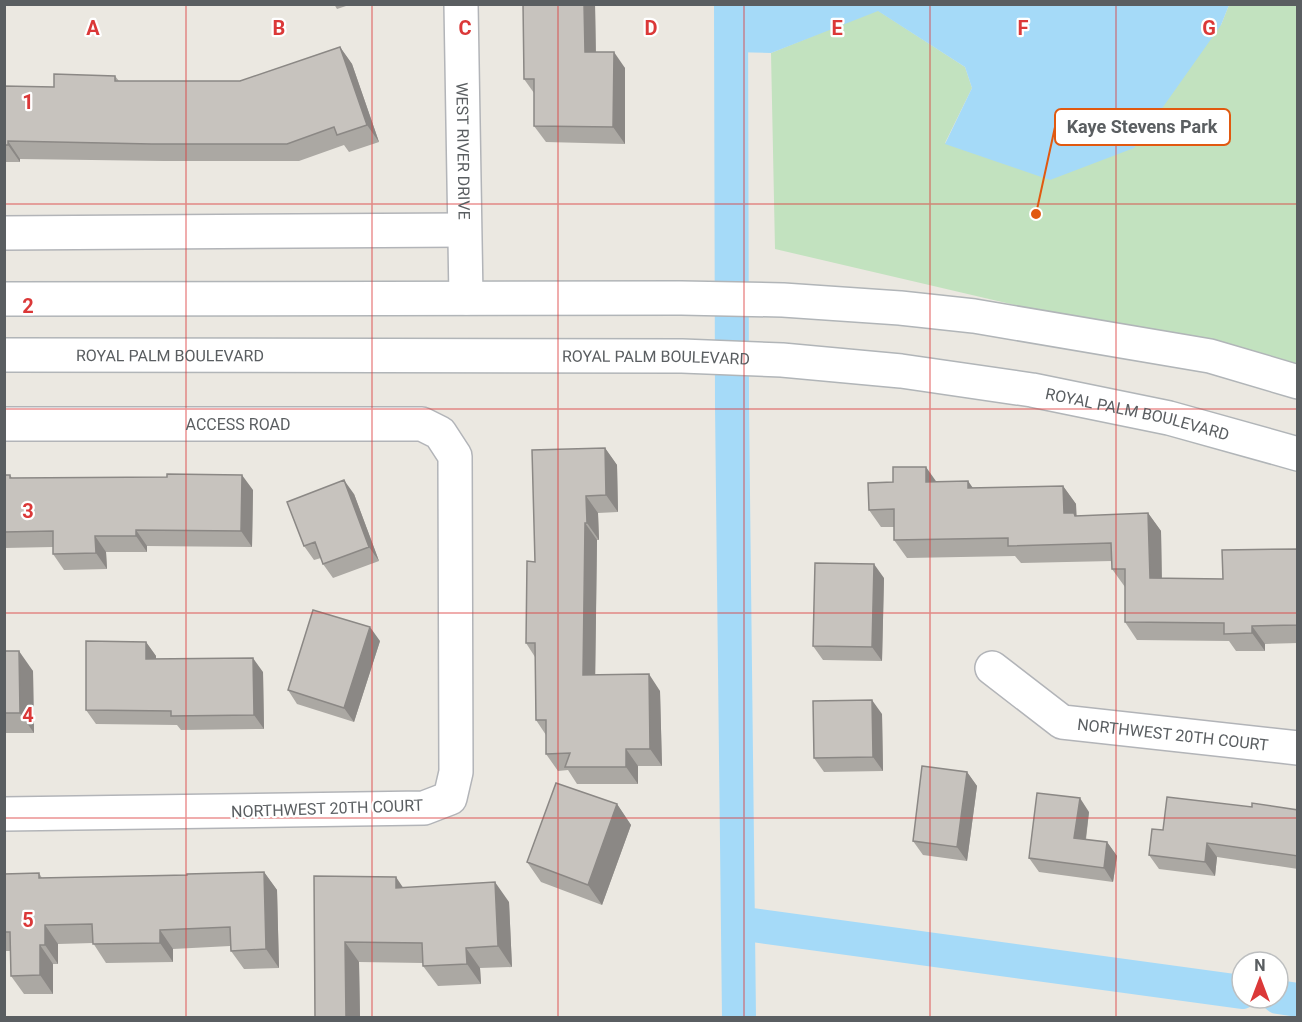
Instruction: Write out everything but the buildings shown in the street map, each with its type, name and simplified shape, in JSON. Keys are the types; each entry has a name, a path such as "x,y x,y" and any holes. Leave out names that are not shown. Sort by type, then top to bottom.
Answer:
{"main road":[{"name":"WEST RIVER DRIVE","path":"461,4 466,298"},
{"path":"4,233 464,230"},
{"path":"4,299 681,298 783,300 900,308 986,318 1210,356 1298,382"},
{"name":"ROYAL PALM BOULEVARD","path":"4,355 682,356 782,360 900,371 1032,390 1169,418 1298,454"},
{"name":"ACCESS ROAD","path":"4,424 422,424 440,433 455,456"},
{"name":"NORTHWEST 20TH COURT","path":"4,814 424,808 450,798 456,772 455,456"},
{"name":"NORTHWEST 20TH COURT","path":"992,668 1062,722 1298,748"}],"green space":[{"path":"1229,5 1297,5 1297,371 775,249 771,53 877,10 965,67 972,88 945,143 1221,25"}],"water":[{"path":"731,4 1229,5 1221,25 1134,148 1050,180 945,144 972,88 965,67 878,11 771,53 731,52"}],"waterway":[{"path":"731,4 732,406 739,1018"},
{"path":"738,923 1230,990"},
{"path":"1290,999 1298,1000"}],"place":[{"name":"Kaye Stevens Park","path":"1036,214"}]}
